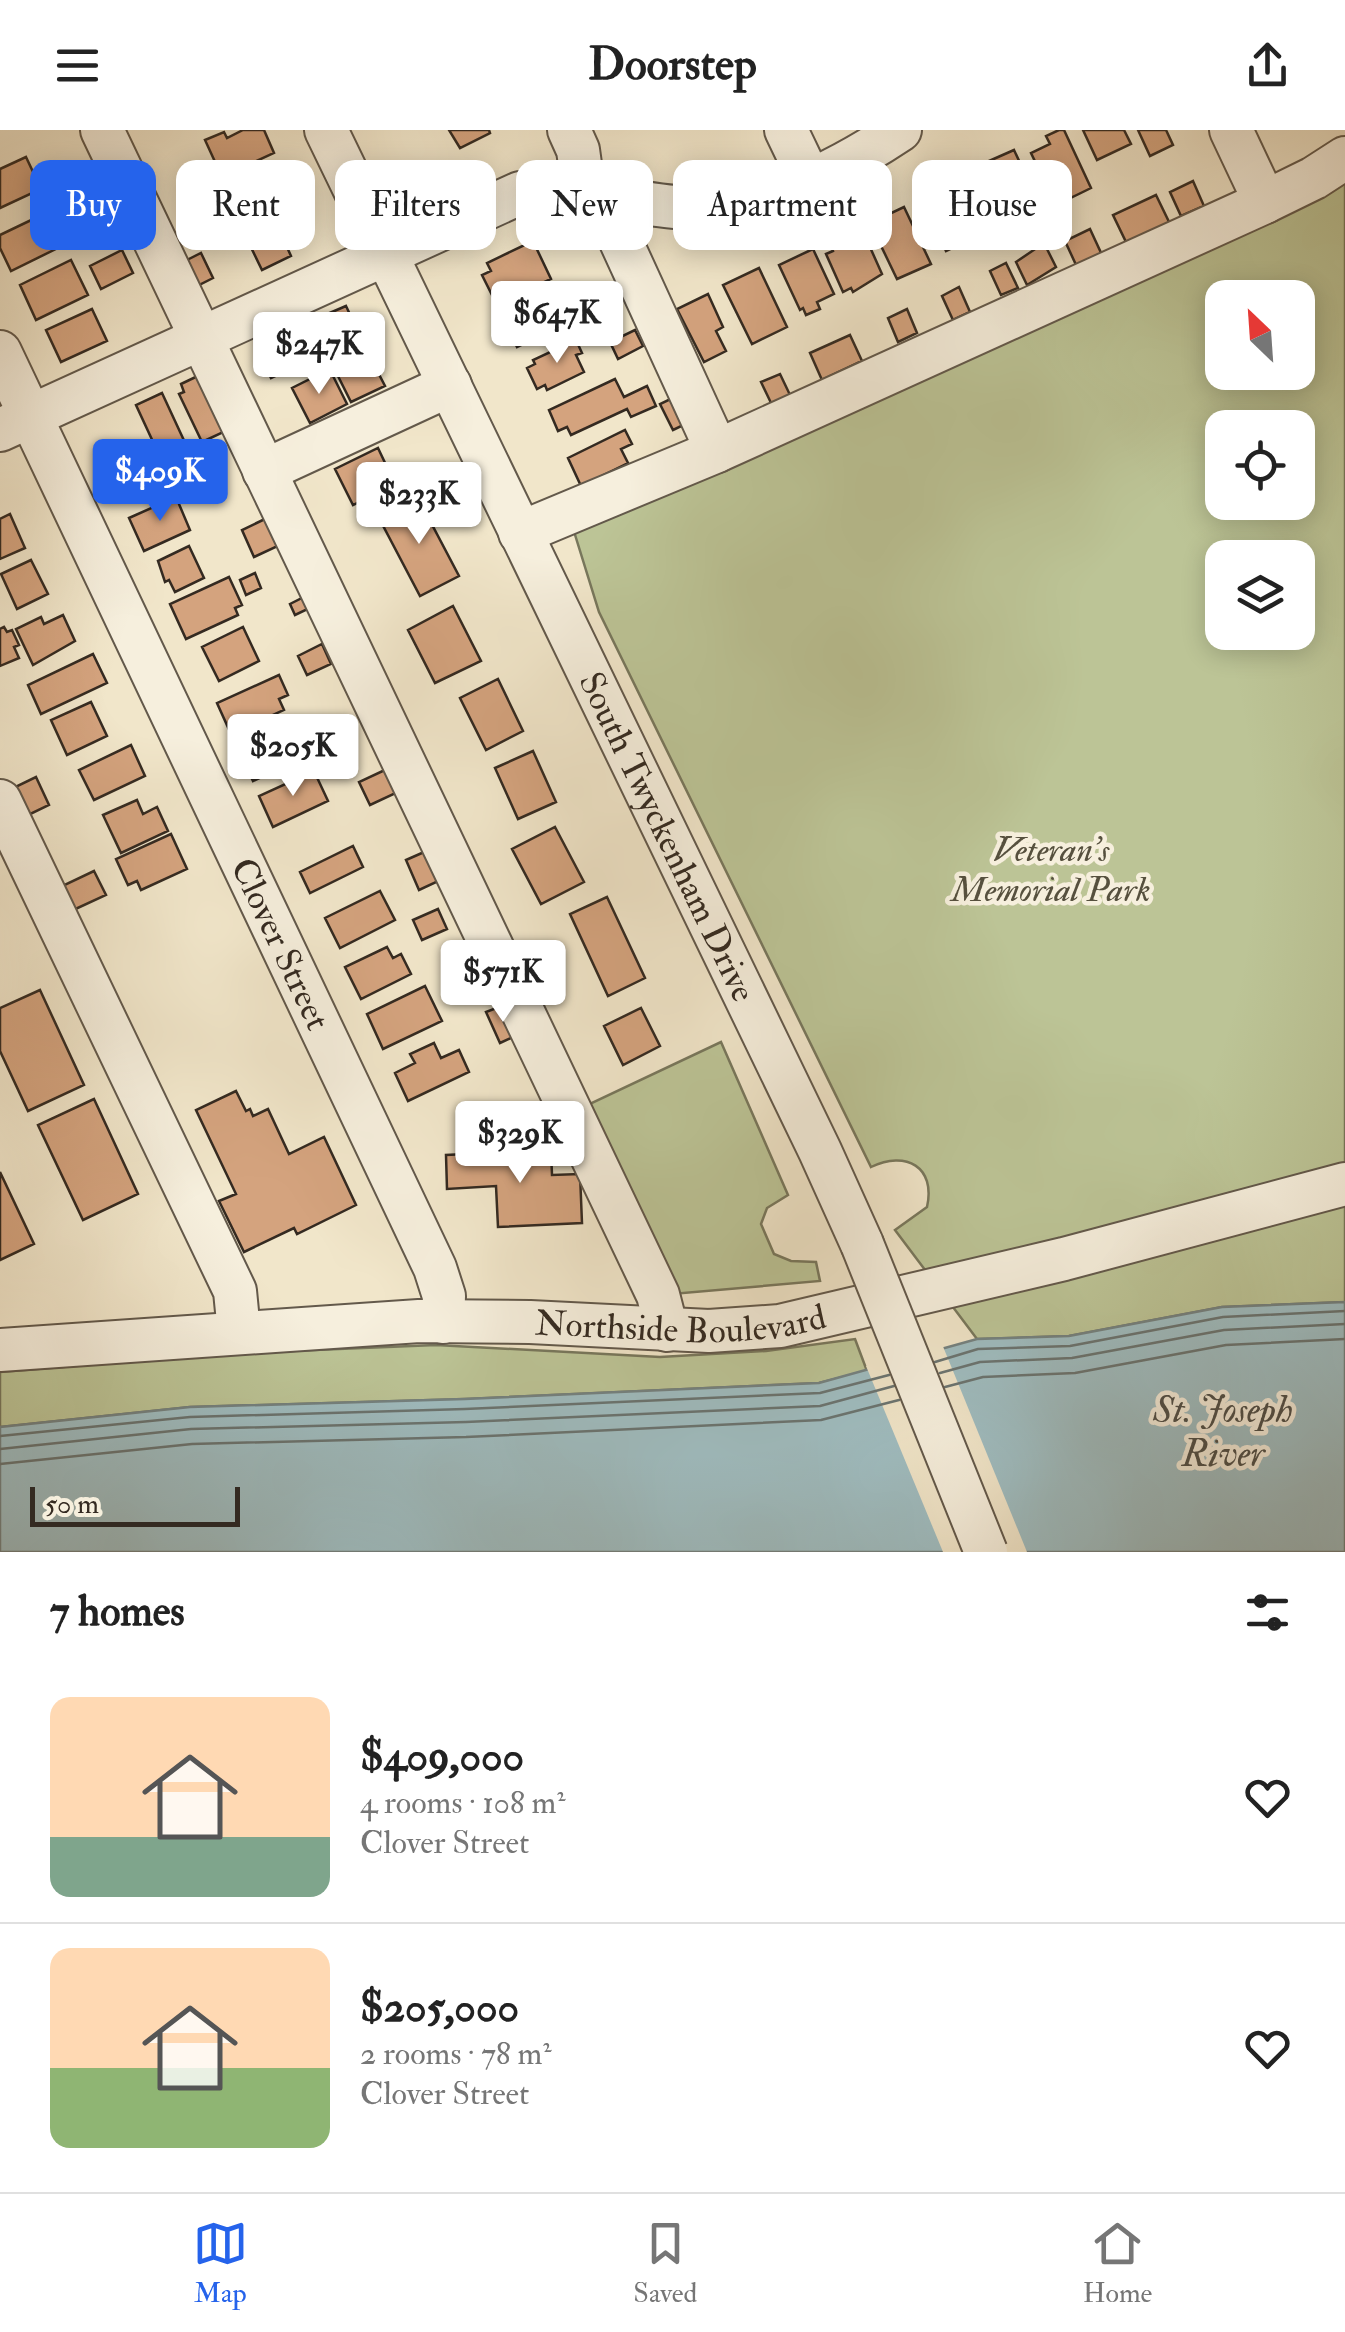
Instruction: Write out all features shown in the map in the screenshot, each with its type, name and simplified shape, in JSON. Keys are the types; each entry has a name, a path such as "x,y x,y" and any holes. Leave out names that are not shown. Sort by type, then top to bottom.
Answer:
{"street":[{"path":"102,130 658,1295 667,1330"},
{"name":"South Twyckenham Drive","path":"326,130 812,1134 862,1244 986,1552"},
{"path":"569,130 582,160"},
{"path":"786,130 800,160"},
{"path":"842,160 900,130"},
{"path":"1231,130 1264,202"},
{"path":"520,532 717,452 1264,202 1345,158"},
{"path":"15,423 516,194"},
{"path":"625,250 717,452"},
{"name":"Clover Street","path":"0,352 15,423 435,1268 444,1296 443,1322"},
{"path":"264,471 450,385"},
{"path":"0,801 235,1292 239,1332"},
{"name":"Northside Boulevard","path":"0,1350 443,1322 710,1331 780,1326 1064,1258 1345,1184"}],"green space":[{"name":"Veteran's Memorial Park","path":"1345,174 1345,1302 1222,1307 1069,1336 977,1339 895,1230 927,1207 927,1181 916,1166 906,1162 896,1160 871,1167 599,612 572,525"},
{"path":"721,1042 788,1195 767,1208 761,1224 774,1254 791,1261 816,1262 820,1281 672,1294 581,1108"},
{"path":"855,1339 867,1371 819,1383 190,1407 0,1427 0,1372 239,1353 436,1345 660,1357 766,1351"}],"water":[{"name":"St. Joseph River","path":"1345,1302 1345,1552 0,1552 0,1427 190,1407 819,1383 977,1339 1069,1336 1222,1307"}],"pier":[{"path":"942,1344 1027,1552 943,1552 866,1366"}],"building":[{"path":"243,130 264,130 274,153 259,160 214,160 205,140 224,132 227,138"},
{"path":"449,130 489,130 490,133 460,148"},
{"path":"1064,130 1091,188 1072,197 1072,160 1034,160 1031,153 1050,144 1046,136"},
{"path":"1083,130 1124,130 1131,144 1097,160"},
{"path":"1138,130 1166,130 1173,145 1150,156"},
{"path":"1014,150 1019,160 991,160"},
{"path":"26,157 30,166 30,194 0,208 0,169"},
{"path":"1193,181 1204,206 1181,216 1170,192"},
{"path":"1156,195 1170,224 1127,244 1113,215"},
{"path":"904,207 912,224 912,250 924,250 931,264 897,279 883,250 892,250 892,213"},
{"path":"30,221 30,250 54,250 11,271 0,248 0,235"},
{"path":"1090,229 1102,255 1077,267 1069,250 1072,238"},
{"path":"516,249 537,250 551,279 506,300 502,292 493,297 482,275 491,271 487,263"},
{"path":"122,250 133,273 101,289 90,266"},
{"path":"252,250 288,250 291,256 262,270"},
{"path":"813,250 834,294 817,302 820,309 806,315 779,265"},
{"path":"871,250 882,274 853,292 851,288 843,292 826,254"},
{"path":"1034,250 1048,250 1056,267 1027,285 1016,262"},
{"path":"201,253 213,278 195,287 183,262"},
{"path":"71,260 88,295 36,320 20,285"},
{"path":"1006,263 1018,288 1001,295 990,271"},
{"path":"759,268 787,327 752,344 723,285"},
{"path":"959,287 970,312 953,320 942,296"},
{"path":"556,293 569,322 517,347 503,318"},
{"path":"708,294 723,327 716,331 726,351 704,362 677,309"},
{"path":"346,306 360,336 325,352 311,321"},
{"path":"92,309 107,341 61,362 46,330"},
{"path":"907,309 917,333 898,342 888,318"},
{"path":"635,330 643,346 618,359 610,342"},
{"path":"298,331 311,359 271,378 257,350"},
{"path":"850,335 862,361 822,380 810,353"},
{"path":"576,340 582,353 576,355 584,372 547,390 545,385 537,389 527,368 535,364 533,360"},
{"path":"370,357 385,386 351,402 337,374"},
{"path":"204,373 230,429 202,442 179,394 184,392 181,384"},
{"path":"332,374 347,404 310,423 292,388 318,375 320,380"},
{"path":"780,374 791,397 772,405 761,382"},
{"path":"615,379 624,397 647,386 656,406 631,417 627,409 571,435 567,427 558,431 549,410"},
{"path":"162,393 187,447 161,459 136,405"},
{"path":"681,394 694,420 673,430 660,404"},
{"path":"625,430 632,444 621,449 628,463 581,486 568,458"},
{"path":"378,448 395,484 353,505 335,469"},
{"path":"176,497 190,530 144,551 129,518"},
{"path":"418,498 459,576 420,596 379,518"},
{"path":"10,514 25,548 0,559 0,519"},
{"path":"267,518 280,545 254,557 242,530"},
{"path":"189,546 204,578 175,592 169,580 165,582 158,561"},
{"path":"31,560 48,594 17,609 1,574"},
{"path":"255,573 261,588 246,595 240,580"},
{"path":"229,577 242,605 235,608 238,615 186,639 170,604"},
{"path":"306,596 312,607 295,615 290,604"},
{"path":"453,606 481,661 435,683 408,630"},
{"path":"63,615 75,641 33,665 16,629 41,617 44,624"},
{"path":"4,627 7,632 12,630 19,645 14,647 19,658 0,666 0,629"},
{"path":"243,627 259,661 219,681 202,647"},
{"path":"322,644 331,664 307,675 298,656"},
{"path":"93,654 107,683 41,714 28,685"},
{"path":"279,675 288,695 279,699 284,710 231,734 217,703"},
{"path":"498,679 523,731 486,750 460,698"},
{"path":"91,702 107,736 67,755 51,720"},
{"path":"299,723 308,742 302,745 307,756 253,781 239,751"},
{"path":"131,745 145,776 94,800 79,770"},
{"path":"533,751 556,802 518,819 495,768"},
{"path":"387,769 398,792 370,805 359,782"},
{"path":"314,771 328,801 273,827 259,796"},
{"path":"36,777 49,805 22,818 9,790"},
{"path":"137,800 143,814 157,807 168,831 121,853 103,815"},
{"path":"555,827 584,882 541,904 512,849"},
{"path":"171,834 187,869 141,890 137,881 128,885 116,859"},
{"path":"353,846 363,867 310,893 300,872"},
{"path":"431,849 445,878 419,890 406,860"},
{"path":"94,871 106,895 69,912 58,888"},
{"path":"380,891 395,920 340,948 325,918"},
{"path":"607,897 645,978 608,996 570,914"},
{"path":"438,909 447,929 422,940 413,920"},
{"path":"387,947 393,958 401,954 411,974 361,999 345,967"},
{"path":"483,950 492,969 472,979 463,959"},
{"path":"425,986 442,1021 383,1049 367,1014"},
{"path":"40,990 84,1085 28,1111 0,1051 0,1008"},
{"path":"499,1007 522,1033 500,1043 486,1012"},
{"path":"641,1008 660,1046 623,1065 604,1026"},
{"path":"434,1043 441,1058 459,1050 469,1072 408,1101 395,1073 415,1063 410,1054"},
{"path":"236,1091 253,1116 268,1109 289,1154 324,1137 356,1205 297,1234 294,1228 244,1252 219,1201 236,1194 196,1110"},
{"path":"94,1099 138,1194 83,1220 38,1125"},
{"path":"551,1150 552,1175 580,1174 582,1223 498,1227 496,1186 447,1189 446,1155"},
{"path":"0,1172 34,1244 0,1260"}]}
